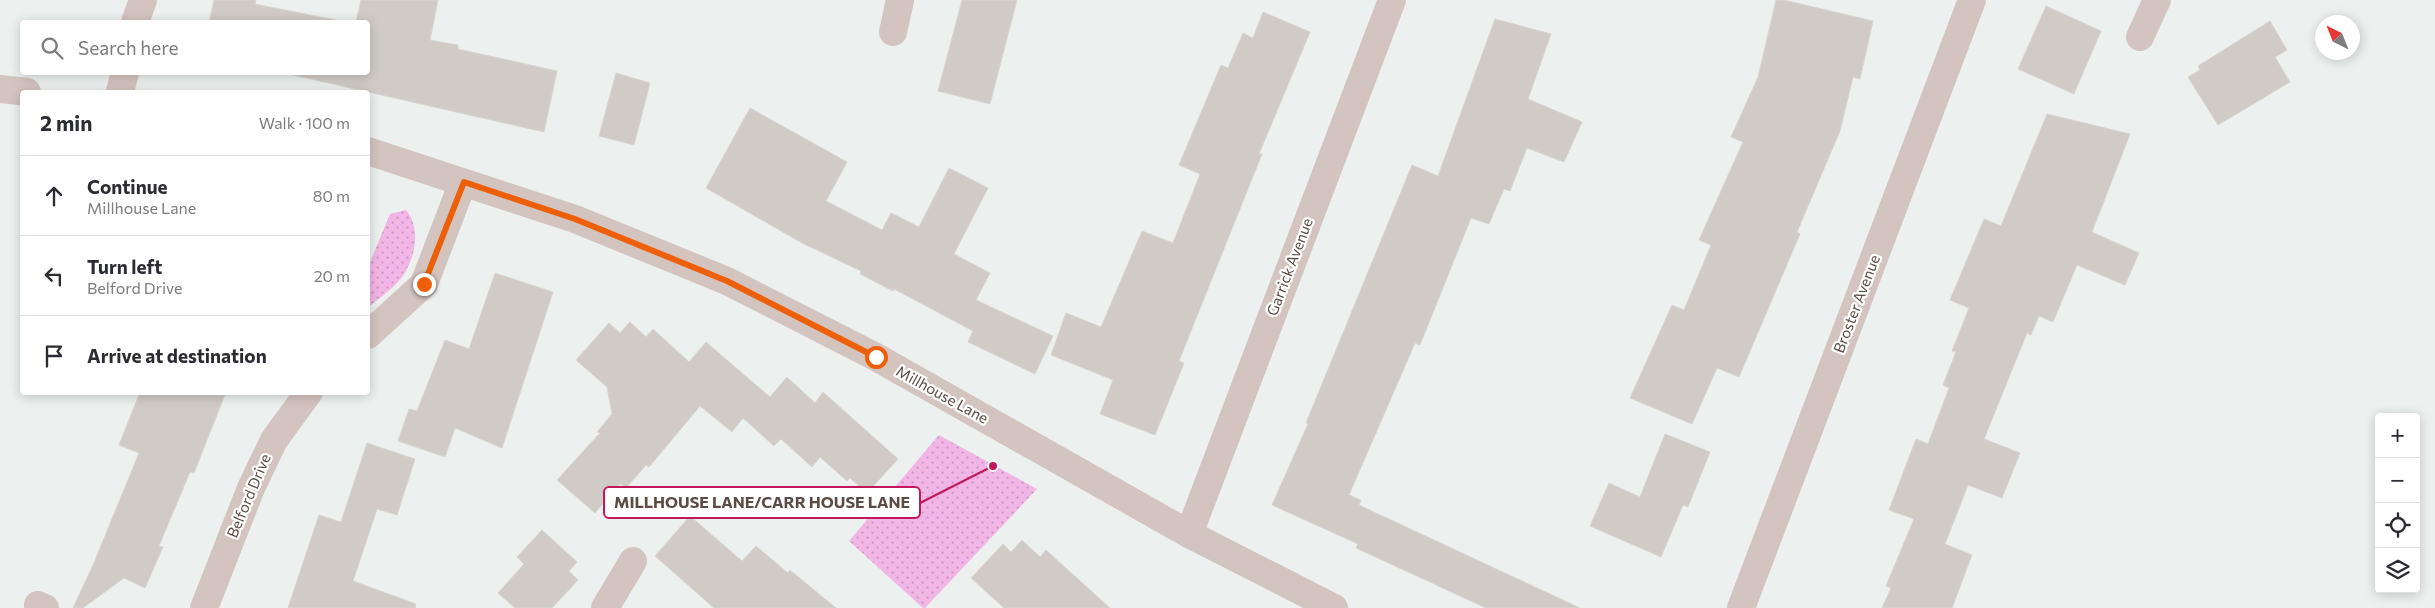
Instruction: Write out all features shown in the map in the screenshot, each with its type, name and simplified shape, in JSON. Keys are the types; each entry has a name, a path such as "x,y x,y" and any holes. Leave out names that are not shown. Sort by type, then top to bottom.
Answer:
{"street":[{"path":"136,20 143,0"},
{"path":"893,32 900,0"},
{"name":"Garrick Avenue","path":"1189,534 1392,0"},
{"name":"Broster Avenue","path":"1741,608 1972,0"},
{"path":"2140,37 2157,0"},
{"path":"120,90 124,75"},
{"path":"0,89 20,91"},
{"name":"Millhouse Lane","path":"370,151 575,219 727,281 876,357 1189,534 1298,601 1334,608"},
{"path":"370,333 424,284 464,182"},
{"name":"Belford Drive","path":"204,608 251,488 274,440 307,395"},
{"path":"605,608 632,561"}],"shaded area":[{"path":"406,210 411,218 415,237 412,257 404,275 370,306 370,262 390,214"},
{"path":"939,435 1037,489 923,608 849,541"}],"building":[{"path":"214,0 256,0 255,4 336,20 209,20"},
{"path":"361,0 438,0 430,40 458,45 458,49 557,71 544,132 370,92 370,90 359,90 293,75 370,75 370,20 356,20"},
{"path":"962,0 1017,0 990,104 938,91"},
{"path":"1776,0 1784,0 1873,21 1860,79 1853,77 1840,131 1797,232 1800,234 1739,377 1717,368 1692,424 1630,398 1672,305 1684,310 1711,245 1699,240 1743,142 1731,137 1758,77"},
{"path":"2046,6 2101,31 2074,94 2018,69"},
{"path":"1263,12 1310,32 1259,154 1262,154 1179,361 1184,363 1155,435 1100,414 1113,380 1051,355 1066,313 1101,327 1142,231 1173,243 1200,174 1179,165 1221,65 1228,68 1243,33 1253,38"},
{"path":"1495,19 1551,34 1528,99 1582,122 1564,162 1527,148 1510,191 1504,189 1489,224 1471,218 1420,345 1415,343 1349,495 1361,500 1359,505 1580,608 1486,608 1356,548 1358,544 1272,505 1308,424 1306,423 1412,165 1438,176"},
{"path":"2270,21 2287,50 2275,57 2290,82 2218,125 2188,77 2200,70 2198,66"},
{"path":"616,73 650,83 634,145 599,136"},
{"path":"750,108 847,162 826,201 882,230 891,213 919,227 949,168 988,188 954,254 990,273 976,300 1053,336 1035,374 968,342 973,331 894,289 893,291 860,274 861,271 802,243 706,188"},
{"path":"2047,114 2130,134 2092,232 2139,253 2125,285 2077,265 2053,322 2039,316 2031,335 2027,333 1984,439 2020,453 2002,498 1968,485 1945,544 1972,555 1952,608 1882,608 1891,588 1886,586 1914,519 1889,510 1916,439 1928,444 1949,388 1943,385 1956,352 1952,351 1969,308 1950,300 1984,219 2001,226"},
{"path":"495,273 553,292 502,448 455,428 445,457 398,441 409,409 417,411 445,340 469,349"},
{"path":"630,322 646,337 653,329 689,362 706,342 770,397 787,377 815,403 823,392 898,459 867,493 850,478 847,481 820,457 812,467 781,439 774,446 743,418 732,432 700,406 649,467 646,465 626,488 620,484 595,513 557,480 600,433 597,432 612,414 607,387 576,360 609,323 620,333"},
{"path":"139,395 225,395 194,473 190,472 159,546 163,547 145,588 124,578 83,608 73,608 93,565 139,453 119,445"},
{"path":"1665,434 1710,452 1688,507 1683,505 1661,557 1590,526 1609,483 1640,497"},
{"path":"367,443 415,459 397,515 377,509 353,581 416,604 415,608 288,608 319,515 341,522"},
{"path":"690,516 742,561 756,546 788,573 790,570 836,608 714,608 655,556"},
{"path":"542,530 577,562 569,571 578,580 552,608 515,608 498,593 524,564 517,557"},
{"path":"1022,540 1040,557 1046,550 1110,608 1004,608 971,578 1003,544 1011,552"}],"place":[{"name":"MILLHOUSE LANE/CARR HOUSE LANE","path":"993,466"}],"route":[{"path":"424,284 464,182 575,219 727,281 876,357"}]}
